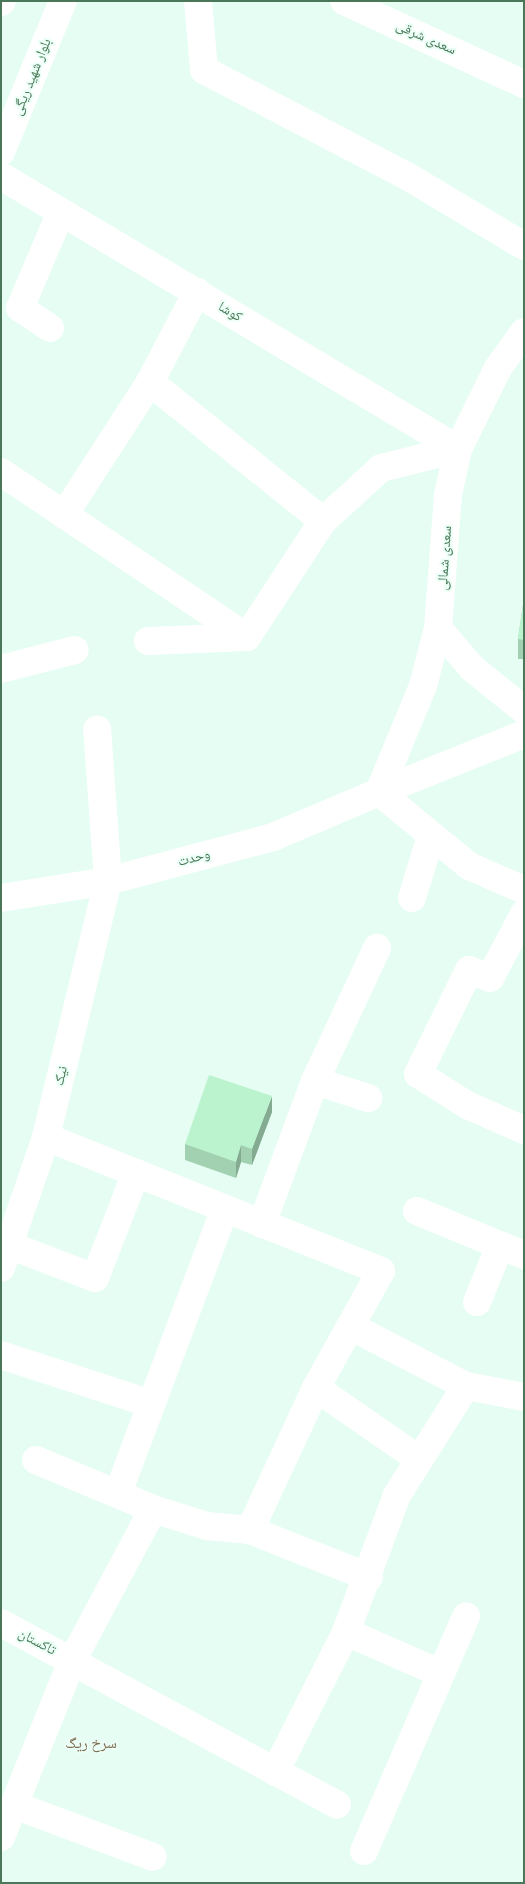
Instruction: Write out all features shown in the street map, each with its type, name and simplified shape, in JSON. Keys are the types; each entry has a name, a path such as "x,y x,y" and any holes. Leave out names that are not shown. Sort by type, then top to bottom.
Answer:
{"street":[{"name":"بلوار شهید ریگی","path":"1,152 63,1"},
{"path":"198,1 204,70 407,176 524,246"},
{"name":"سعدی شرقی","path":"344,1 518,79"},
{"name":"کوشا","path":"1,176 458,449"},
{"path":"50,328 20,308 61,212"},
{"path":"64,515 150,382 197,292"},
{"name":"سعدی شمالی","path":"379,792 423,686 438,628 448,495 458,449 498,368 524,332"},
{"path":"150,382 322,520"},
{"path":"247,637 322,520 381,468 458,449"},
{"path":"1,472 247,637"},
{"path":"438,628 472,668 524,710"},
{"path":"148,641 247,637"},
{"path":"1,669 75,650"},
{"name":"نیک","path":"5,1257 46,1137 108,880 97,729"},
{"name":"وحدت","path":"1,898 108,880 273,837 524,734"},
{"path":"379,792 470,866 524,890"},
{"path":"412,898 431,836"},
{"path":"524,914 490,978 469,970 418,1074 466,1105 524,1130"},
{"path":"262,1224 315,1081 377,948"},
{"path":"315,1081 368,1098"},
{"path":"46,1137 381,1271 352,1327 316,1388 250,1530"},
{"path":"5,1257 95,1278 136,1173"},
{"path":"118,1493 149,1402 225,1209"},
{"path":"417,1211 512,1250 477,1302"},
{"path":"352,1327 466,1386 524,1398"},
{"path":"1,1355 149,1402"},
{"path":"275,1772 346,1632 369,1577 376,1542 417,1458 466,1386"},
{"path":"316,1388 417,1458"},
{"path":"36,1460 154,1509 207,1526 250,1530 369,1577"},
{"path":"1,1837 72,1661 154,1509"},
{"path":"364,1850 466,1616"},
{"name":"تاکستان","path":"1,1623 337,1804"},
{"path":"346,1632 440,1673"},
{"path":"14,1805 153,1857"}],"building":[{"path":"524,598 524,640 518,639"},
{"path":"209,1075 272,1096 252,1149 241,1145 236,1162 185,1144"}],"district":[{"name":"سرخ ریگ","path":"91,1744"}]}
